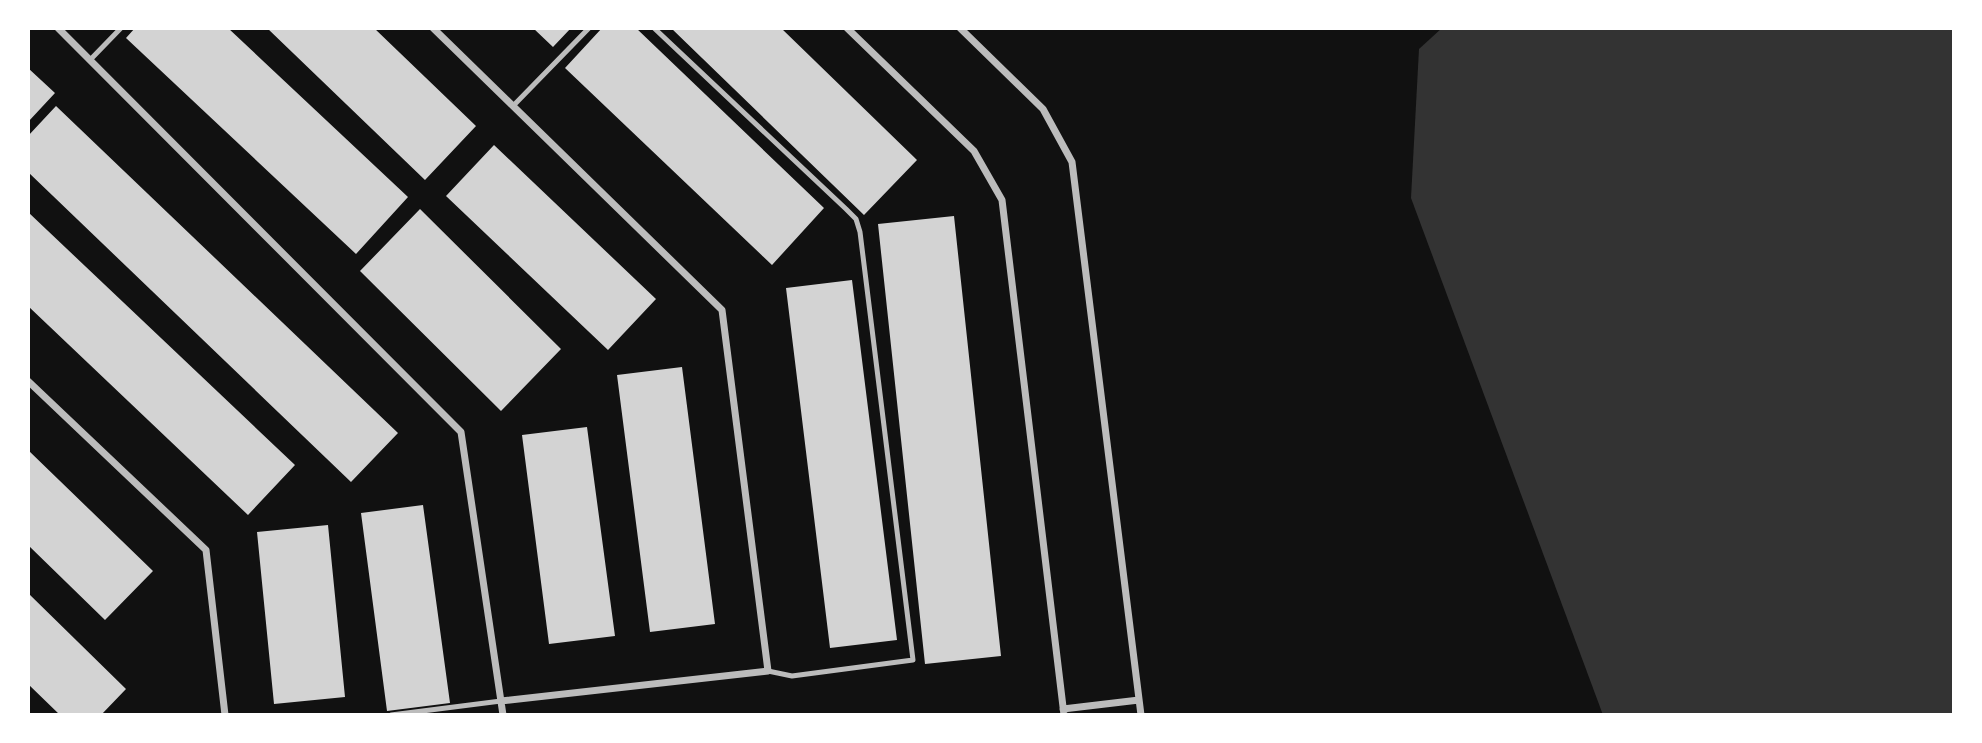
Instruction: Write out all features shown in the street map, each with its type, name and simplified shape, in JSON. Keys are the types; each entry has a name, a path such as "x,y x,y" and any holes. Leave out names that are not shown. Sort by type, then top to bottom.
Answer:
{"street":[{"path":"58,28 461,432 503,715"},
{"path":"433,28 722,310 768,671 502,701"},
{"path":"847,28 974,151 1002,200 1064,712 1139,699"},
{"path":"960,28 1043,109 1072,162 1141,715"},
{"path":"28,381 206,550 225,715"}],"lane":[{"path":"90,60 121,28"},
{"path":"513,106 589,28"},
{"path":"654,28 846,209 856,219 860,232 913,660 792,676 768,671"},
{"path":"391,715 502,701"}],"shaded area":[{"path":"1442,28 1954,28 1954,715 1603,715 1411,198 1419,49"}],"building":[{"path":"135,28 228,28 408,197 356,254 126,38"},
{"path":"267,28 374,28 476,126 425,180"},
{"path":"533,28 571,28 553,47"},
{"path":"602,28 636,28 824,208 772,265 565,68"},
{"path":"671,28 781,28 917,160 864,215"},
{"path":"28,68 55,93 28,122"},
{"path":"56,106 398,433 351,482 28,172 28,136"},
{"path":"494,145 656,299 608,350 446,196"},
{"path":"420,209 561,349 501,411 360,271"},
{"path":"28,212 295,465 248,515 28,306"},
{"path":"954,216 1001,656 925,664 878,224"},
{"path":"852,280 897,640 830,648 786,288"},
{"path":"682,367 715,624 650,632 617,375"},
{"path":"587,427 615,636 549,644 522,435"},
{"path":"28,450 153,571 105,620 28,545"},
{"path":"423,505 450,703 387,711 361,513"},
{"path":"328,525 345,697 274,704 257,532"},
{"path":"28,593 126,689 101,715 60,715 28,684"}]}
